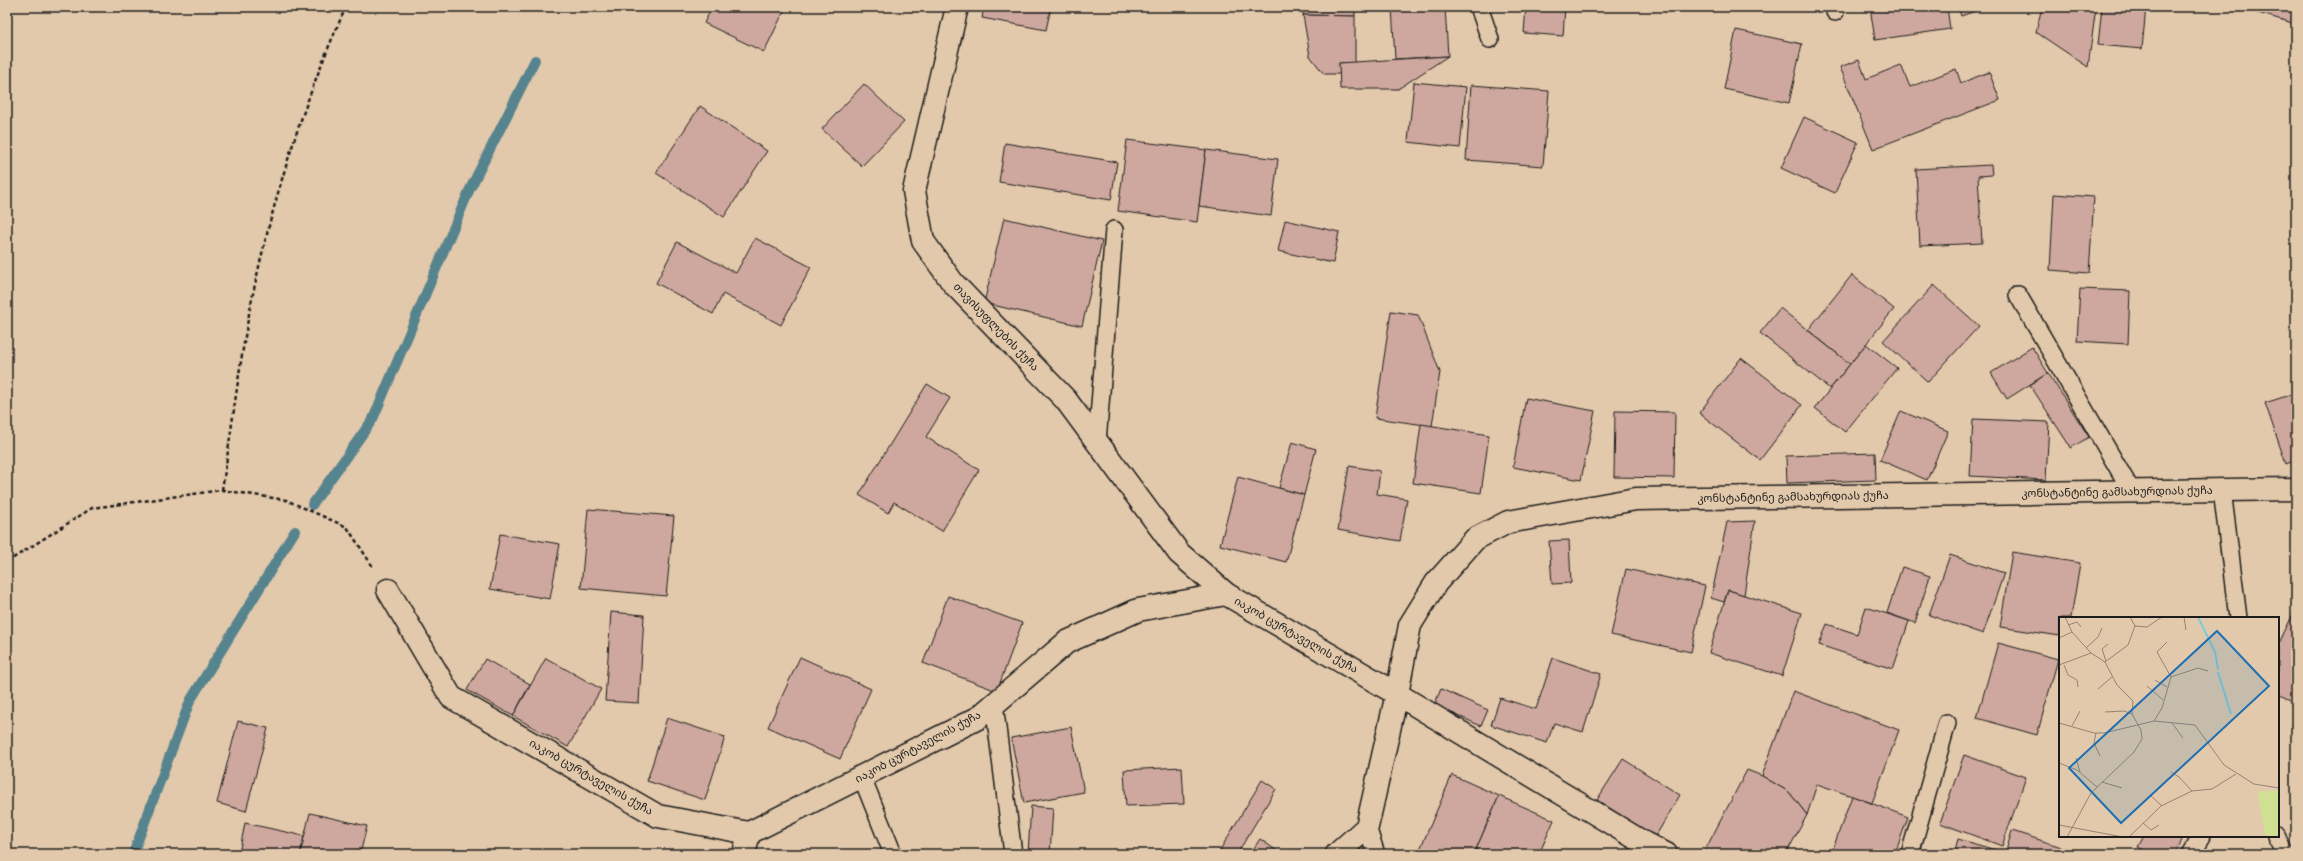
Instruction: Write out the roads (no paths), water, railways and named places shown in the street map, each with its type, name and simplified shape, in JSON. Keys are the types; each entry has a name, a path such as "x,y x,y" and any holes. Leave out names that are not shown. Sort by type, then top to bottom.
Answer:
{"street":[{"name":"თავისუფლების ქუჩა","path":"957,7 914,191 923,241 954,283 1066,400 1178,553 1226,594"},
{"name":"კონსტანტინე გამსახურდიას ქუჩა","path":"1367,826 1397,694 1410,626 1436,583 1475,538 1508,522 1636,499 2296,489"},
{"name":"იაკობ ცურტაველის ქუჩა","path":"388,590 451,698 658,816 749,833 978,718 1067,642 1138,610 1226,594 1397,694 1644,843 1666,854"},
{"path":"1336,854 1367,826"},
{"path":"744,854 749,833"}],"lane":[{"path":"1480,7 1490,39"},
{"path":"1097,442 1114,230"},
{"path":"2018,295 2132,492"},
{"path":"2222,490 2238,617"},
{"path":"994,704 1013,854"},
{"path":"1910,854 1947,723"},
{"path":"862,777 894,854"},
{"path":"1367,826 1376,854"},
{"path":"2191,854 2201,837"},
{"path":"2277,837 2286,854"}],"waterway":[{"path":"312,505 373,419 469,191 535,60"},
{"path":"133,854 190,701 295,531"}]}
